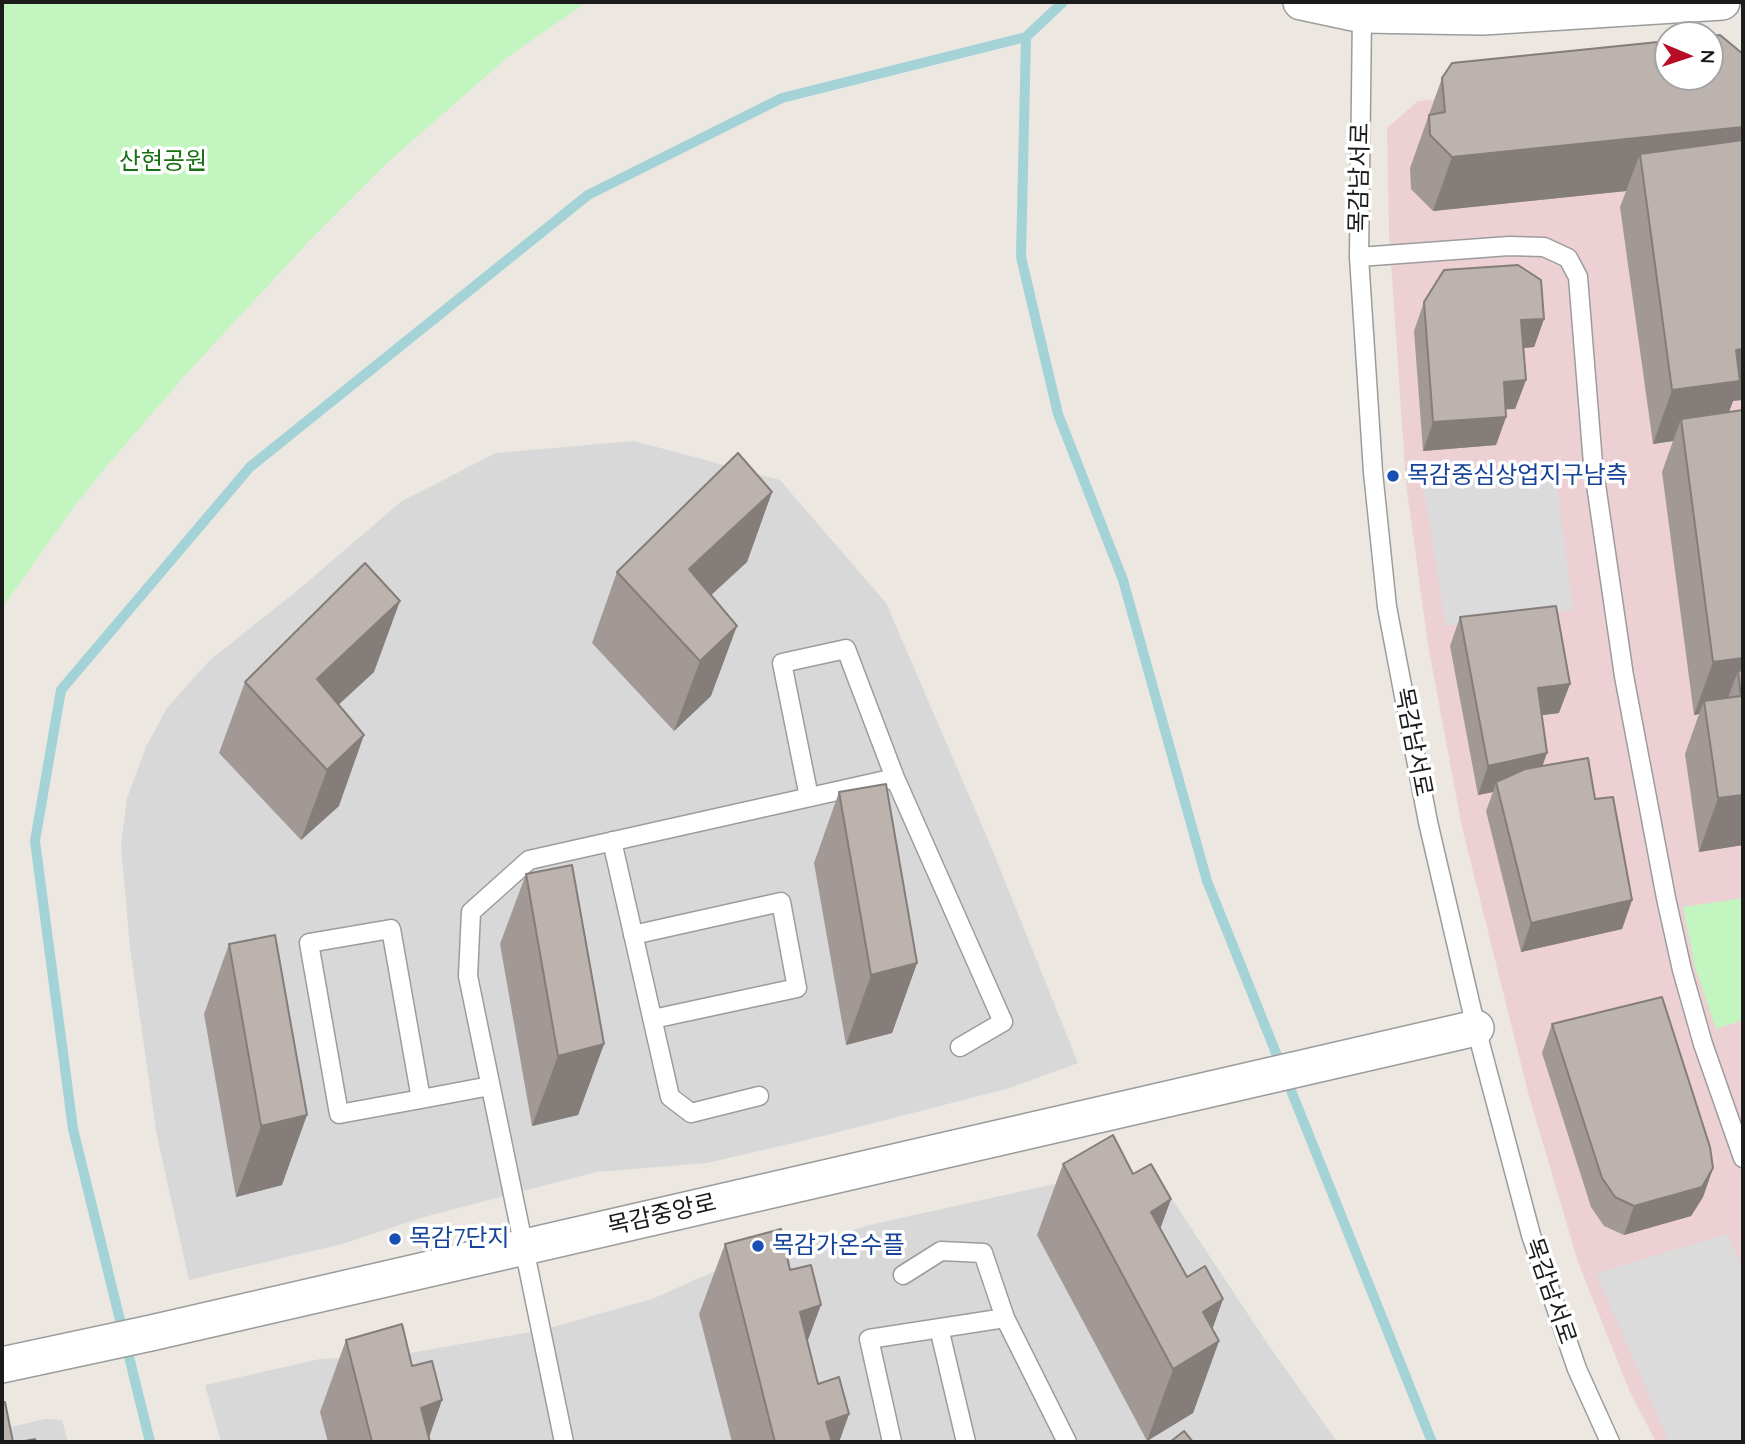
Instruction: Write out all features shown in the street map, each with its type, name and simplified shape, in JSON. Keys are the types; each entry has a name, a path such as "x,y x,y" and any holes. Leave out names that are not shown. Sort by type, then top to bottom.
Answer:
{"street":[{"path":"1301,2 1362,15 1483,17 1722,2"},
{"name":"목감중앙로","path":"2,1365 1476,1028"}],"lane":[{"name":"목감남서로","path":"1362,15 1359,257 1373,472 1387,607 1428,822 1476,1028 1531,1236 1577,1369 1610,1442"},
{"path":"1359,257 1509,246 1544,247 1568,258 1578,277 1593,464 1624,677 1682,970 1703,1044 1743,1158"},
{"path":"809,797 782,663 845,649 895,778 1003,1023 960,1047"},
{"path":"564,1442 468,976 471,912 529,860 895,778"},
{"path":"612,841 670,1097 691,1114 759,1096"},
{"path":"634,934 781,902 797,988 653,1020"},
{"path":"421,1099 391,929 309,943 339,1114 421,1099 490,1086"},
{"path":"903,1275 941,1251 983,1253 1005,1318 1067,1442"},
{"path":"892,1442 869,1339 1005,1318"},
{"path":"939,1328 966,1442"}],"shaded area":[{"path":"1654,80 1654,91 1724,91 1724,85 1743,96 1743,1442 1656,1442 1630,1392 1578,1262 1529,1096 1462,827 1428,645 1406,483 1389,232 1387,128 1418,101"},
{"path":"634,441 780,480 886,603 990,844 1078,1063 1010,1088 823,1136 707,1163 596,1172 424,1217 342,1244 189,1280 157,1136 130,948 121,846 127,798 146,747 167,708 209,661 298,590 402,501 496,453"},
{"path":"1555,468 1573,610 1446,626 1422,477"},
{"path":"1113,1171 1166,1190 1263,1337 1337,1442 221,1442 205,1385 320,1359 398,1355 542,1330 652,1299 736,1262 874,1224"},
{"path":"1728,1234 1743,1273 1743,1442 1669,1442 1596,1273"},
{"path":"45,1419 62,1420 68,1442 2,1442 2,1429"}],"green space":[{"name":"산현공원","path":"2,2 587,2 509,56 387,163 311,239 188,372 105,468 70,512 2,608"},
{"path":"1743,898 1743,1020 1716,1029 1695,967 1683,907"}],"building":[{"path":"1724,38 1743,54 1743,127 1452,157 1430,135 1429,115 1445,112 1442,78 1452,63 1654,42 1654,91 1724,91"},
{"path":"1743,140 1743,349 1736,350 1740,381 1672,390 1640,154"},
{"path":"1518,265 1541,280 1544,319 1521,320 1526,380 1504,382 1506,417 1433,422 1424,302 1444,270"},
{"path":"1743,410 1743,658 1713,662 1681,419"},
{"path":"738,453 772,492 689,569 737,626 700,661 617,572"},
{"path":"365,563 400,601 317,679 364,735 327,770 245,682"},
{"path":"1556,606 1570,684 1538,688 1547,753 1488,766 1460,617"},
{"path":"1743,670 1743,795 1718,798 1704,701 1741,696 1738,671"},
{"path":"1588,758 1595,799 1613,797 1632,900 1531,923 1496,782 1525,769"},
{"path":"886,784 917,963 871,975 839,792"},
{"path":"572,865 604,1044 558,1056 526,874"},
{"path":"275,935 307,1115 261,1126 229,944"},
{"path":"1662,997 1710,1147 1713,1168 1702,1187 1634,1206 1615,1197 1602,1178 1552,1024"},
{"path":"1113,1135 1133,1174 1151,1164 1171,1199 1151,1212 1187,1277 1205,1266 1223,1299 1203,1312 1219,1341 1173,1369 1063,1164"},
{"path":"781,1229 790,1270 811,1265 821,1305 800,1312 818,1384 839,1377 849,1414 826,1422 832,1442 775,1442 725,1244"},
{"path":"402,1324 412,1366 432,1361 442,1400 421,1408 430,1442 372,1442 346,1340"},
{"path":"2,1402 5,1402 13,1442 2,1442"},
{"path":"1184,1431 1193,1442 1170,1442"}],"waterway":[{"path":"1063,2 1026,37 1021,257 1058,414 1123,580 1207,881 1432,1442"},
{"path":"150,1442 73,1129 35,841 61,690 250,467 588,195 782,98 1026,37"}],"place":[{"name":"목감중심상업지구남측","path":"1393,476"},
{"name":"목감7단지","path":"395,1239"},
{"name":"목감가온수플","path":"758,1246"}]}
